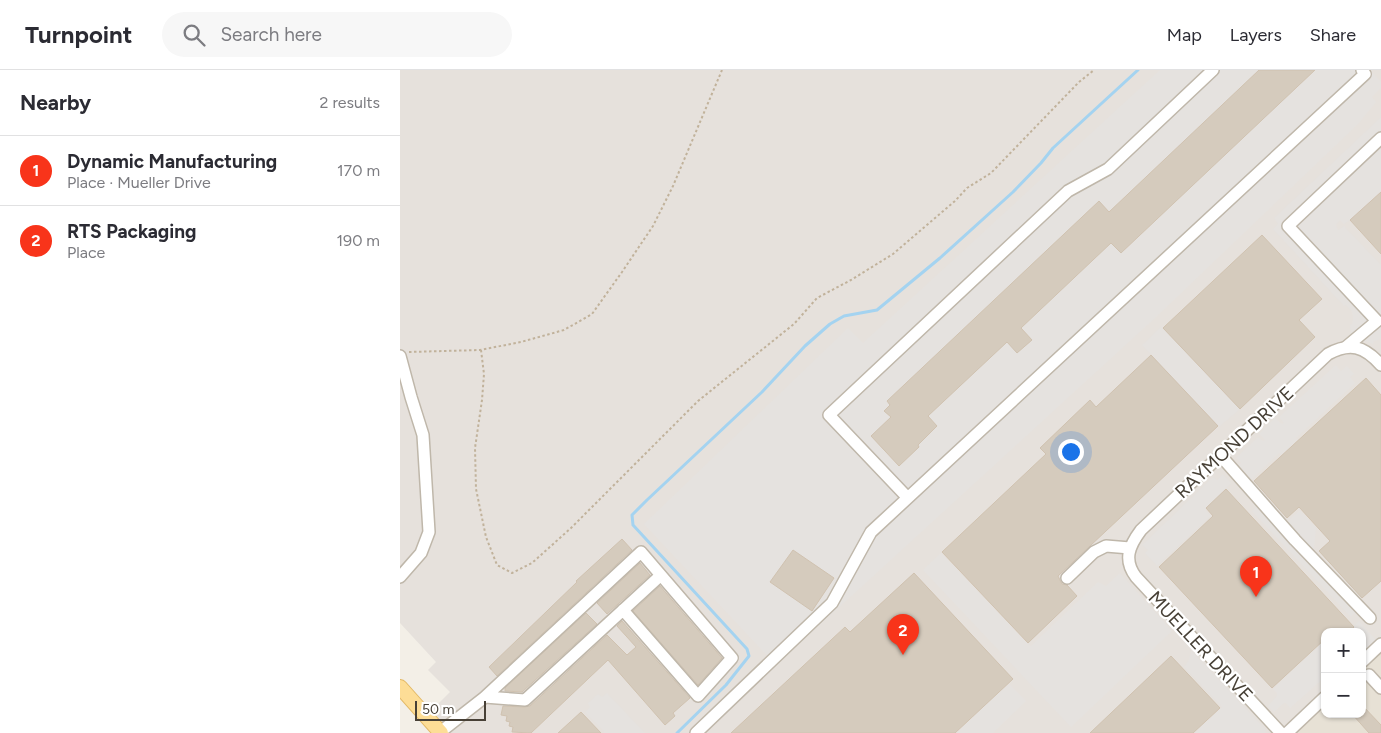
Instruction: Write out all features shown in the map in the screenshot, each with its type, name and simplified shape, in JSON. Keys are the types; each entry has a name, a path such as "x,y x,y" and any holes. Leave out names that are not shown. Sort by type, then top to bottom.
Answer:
{"main road":[{"path":"400,687 440,732"}],"street":[{"path":"907,497 829,415 1068,191 1108,169 1213,70"},
{"path":"696,733 832,603 871,532 1365,74 1362,70"},
{"path":"1379,323 1288,226 1381,138"},
{"name":"RAYMOND DRIVE","path":"1129,552 1141,530 1328,354 1336,349 1350,347 1379,323"},
{"path":"1350,347 1363,350 1381,365"},
{"path":"400,577 421,553 429,532 423,435 411,397 404,354"},
{"path":"1220,455 1296,540 1370,618"},
{"path":"1067,578 1094,552 1106,546 1129,552"},
{"path":"440,732 484,697 641,552 732,658 698,696 623,610"},
{"name":"MUELLER DRIVE","path":"1129,552 1131,570 1136,577 1281,733"},
{"path":"484,697 525,700 660,576"},
{"path":"1366,658 1381,644"},
{"path":"1369,675 1381,688"},
{"path":"1286,733 1321,701"}],"path":[{"path":"404,354 481,350 521,342 564,330 592,314 653,226 673,186 722,70"},
{"path":"481,350 484,374 475,448 476,489 486,537 497,565 512,572 532,563 552,546 698,401 794,324 817,298 893,254 955,201 967,188 991,173 1072,89 1094,70"}],"shaded area":[{"path":"400,70 1381,70 1381,637 1366,650 1366,628 1321,628 1321,694 1279,733 447,733 429,713 450,692 428,670 436,662 400,623"},
{"path":"1160,70 1259,70 1109,212 1099,201 887,401 890,405 884,411 891,417 899,466 937,427 928,416 1007,342 1018,353 1031,340 1021,328 1111,243 1121,253 1315,70 1370,70 1381,82 1381,88 1372,97 1376,102 1358,124 1155,318 776,665 644,524 848,328 863,343","holes":["793,550 834,578 812,610 771,582"]},
{"path":"1381,117 1381,192 1350,220 1344,224 1340,220 1336,225 1338,230 1344,226 1381,265 1381,339 1374,341 1373,344 1351,338 1352,312 1346,305 1344,306 1273,229 1278,224 1274,218"},
{"path":"1162,326 1240,409 1219,427 1142,345"},
{"path":"1336,365 1341,371 1347,366 1354,374 1350,377 1355,383 1296,438 1298,440 1281,455 1279,453 1251,480 1236,458 1258,437 1263,441 1265,440 1259,434 1275,418 1282,424 1284,423 1279,417"},
{"path":"1223,474 1231,483 1206,508 1206,511 1211,516 1157,566 1145,553 1148,550 1142,545 1213,477 1217,480"},
{"path":"1265,499 1285,522 1300,510 1316,528 1315,554 1363,605 1351,617 1252,511"},
{"path":"941,553 1031,646 1098,582 1106,586 1120,573 1172,631 1071,727 923,570"},
{"path":"1359,621 1365,628 1352,628"},
{"path":"1366,629 1376,640 1366,649"},
{"path":"1321,644 1321,681 1290,708 1284,703 1274,712 1268,706 1277,696 1273,689"},
{"path":"1191,650 1265,729 1265,733 1194,733 1222,707 1184,667 1189,660"},
{"path":"1381,650 1381,733 1295,733 1321,708 1321,718 1366,718 1366,664"},
{"path":"1009,684 1026,701 993,733 956,733"},
{"path":"607,693 645,733 605,733 585,712 590,707 588,703 598,694 602,697"}],"building":[{"path":"1259,70 1315,70 1121,253 1111,243 1021,328 1032,340 1017,353 1007,342 928,416 937,426 899,466 871,436 891,417 884,411 890,405 887,401 1099,201 1109,212"},
{"path":"1381,192 1381,254 1350,220"},
{"path":"1262,235 1322,299 1299,320 1315,337 1240,409 1163,328"},
{"path":"1151,355 1218,426 1058,576 1062,584 1067,585 1077,596 1028,643 942,552 1046,454 1040,448 1090,400 1096,407"},
{"path":"1366,378 1381,395 1381,581 1362,598 1319,551 1330,541 1299,507 1287,518 1254,481"},
{"path":"1226,489 1354,627 1321,628 1321,643 1272,688 1159,567 1213,516 1206,508"},
{"path":"622,539 632,550 497,676 489,667 576,581"},
{"path":"793,550 834,578 812,611 770,582"},
{"path":"640,563 650,575 607,614 597,603"},
{"path":"914,573 1013,679 955,733 731,733 845,627 850,632"},
{"path":"660,586 722,658 698,685 633,611"},
{"path":"586,613 597,624 522,692 505,691 505,688"},
{"path":"622,621 690,698 673,713 675,716 665,725 608,660 531,733 512,732 513,727 509,726 510,722 506,721 507,716 501,715 503,706 530,706 607,635 627,655 636,647 617,626"},
{"path":"1171,656 1220,708 1193,733 1090,733"},
{"path":"1366,709 1381,725 1381,733 1369,733 1356,718 1366,718"},
{"path":"581,712 601,733 558,733"}],"waterway":[{"path":"677,733 726,685 749,656 747,649 633,525 632,515 762,392 805,346 830,324 844,316 877,310 940,258 1013,192 1053,148 1138,70"}],"place":[{"name":"Dynamic Manufacturing","path":"1256,597"},
{"name":"RTS Packaging","path":"903,655"}]}
